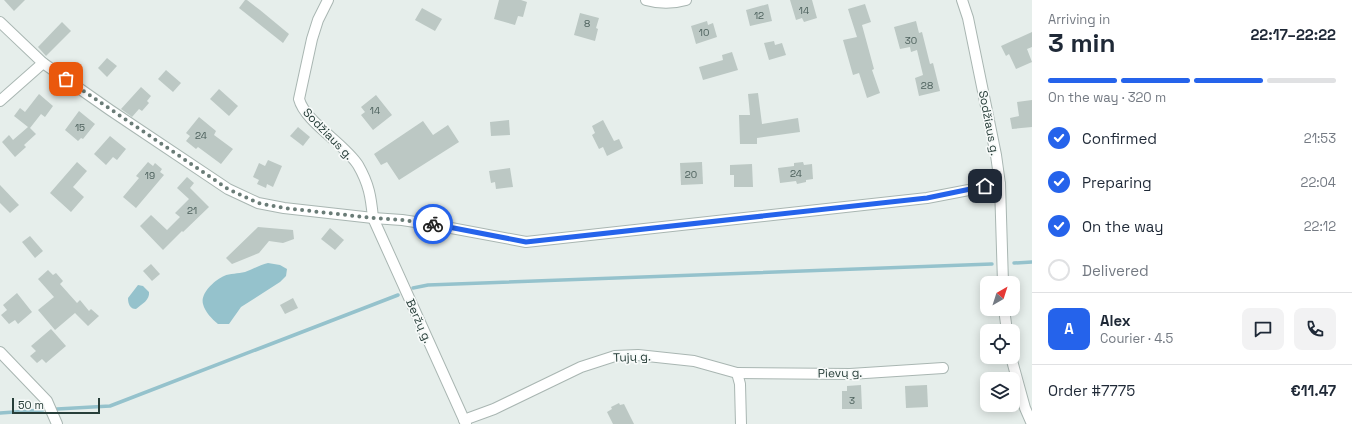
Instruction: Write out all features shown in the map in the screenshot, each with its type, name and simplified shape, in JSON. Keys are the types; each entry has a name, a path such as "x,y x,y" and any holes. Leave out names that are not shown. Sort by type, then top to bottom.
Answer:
{"street":[{"name":"Sodžiaus g.","path":"328,0 318,20 312,39 299,99 301,106 308,115 338,142 357,164 369,188 373,218"},
{"path":"646,0 657,3 674,3 686,0"},
{"name":"Sodžiaus g.","path":"962,0 968,18 995,147 1000,184"},
{"path":"0,22 43,63 228,189 258,203 284,208 402,220 526,242 927,198 1000,184 1003,276"},
{"path":"0,102 43,63"},
{"name":"Beržų g.","path":"373,218 465,422"},
{"path":"0,352 47,402 57,424"},
{"name":"Tujų g.","path":"465,422 581,367 615,356 638,355 694,361 737,373"},
{"path":"1013,364 1025,408 1032,424"},
{"name":"Pievų g.","path":"737,373 850,374 943,368"},
{"path":"737,373 740,384 741,424"}],"water":[{"path":"268,263 280,265 287,269 286,276 280,282 241,307 229,324 218,324 211,318 203,304 204,296 209,287 224,276 245,272"},
{"path":"138,285 143,286 149,292 149,295 145,302 134,309 130,306 128,298"}],"building":[{"path":"4,0 25,0 14,11"},
{"path":"245,0 260,10 289,34 283,43 239,8"},
{"path":"499,0 521,0 527,2 523,17 518,16 515,25 494,19"},
{"path":"790,0 812,0 817,18 804,22 802,18 796,20"},
{"path":"768,4 772,21 750,26 746,10"},
{"path":"865,4 871,22 862,25 874,69 872,70 880,93 867,98 859,73 853,75 843,40 857,37 848,9"},
{"path":"422,8 442,19 435,31 415,20"},
{"path":"580,13 599,18 596,28 598,29 595,41 574,35"},
{"path":"707,21 708,25 713,23 717,37 696,44 691,26"},
{"path":"916,21 919,33 922,32 930,64 933,63 940,91 919,96 915,78 923,75 917,50 911,52 910,47 900,49 894,27"},
{"path":"62,22 71,31 46,56 38,47"},
{"path":"1032,32 1032,47 1027,49 1032,62 1016,69 1009,54 1006,56 1001,46"},
{"path":"774,41 775,45 782,43 786,55 769,60 764,43"},
{"path":"732,52 738,70 703,80 699,67 723,60 722,55"},
{"path":"107,58 117,66 107,77 98,68"},
{"path":"166,70 181,83 173,92 158,79"},
{"path":"141,87 151,96 147,101 149,103 142,111 139,109 132,117 121,109"},
{"path":"219,89 238,106 229,116 210,99"},
{"path":"758,93 762,124 798,118 800,132 757,138 757,144 740,144 739,115 750,115 748,94"},
{"path":"39,94 53,106 45,117 41,114 30,128 36,134 24,145 26,147 15,157 2,142 9,135 13,140 28,127 14,116 20,108 25,112"},
{"path":"376,95 392,115 373,130 361,115 365,112 361,107"},
{"path":"1032,100 1032,127 1012,129 1010,118 1019,116 1017,102"},
{"path":"79,111 95,124 83,139 81,138 78,141 65,130"},
{"path":"199,117 216,131 214,135 233,149 221,164 198,147 196,149 186,141 190,136 186,133"},
{"path":"509,120 510,135 491,136 490,122"},
{"path":"603,120 614,141 619,139 623,148 607,156 603,147 599,149 592,135 595,133 592,126"},
{"path":"423,121 433,135 448,125 459,142 399,180 387,162 381,165 374,154"},
{"path":"298,127 310,137 303,146 290,136"},
{"path":"110,136 126,149 117,160 113,157 106,165 94,154"},
{"path":"268,160 282,166 273,187 267,184 266,188 257,184 259,180 253,177 259,163 265,166"},
{"path":"77,162 87,171 73,187 84,197 71,212 50,193"},
{"path":"148,162 153,166 155,163 162,169 160,172 164,175 136,208 123,197 139,178 136,176"},
{"path":"702,162 703,184 681,185 680,163"},
{"path":"803,162 804,165 812,164 813,179 797,184 796,181 780,183 778,168 794,166 794,163"},
{"path":"752,164 753,187 734,187 734,175 730,175 730,165"},
{"path":"510,168 513,187 496,189 495,182 491,183 489,171"},
{"path":"187,177 194,183 190,188 209,207 163,250 140,226 151,215 167,230 180,217 175,213 189,199 177,188"},
{"path":"0,185 19,205 10,213 0,203"},
{"path":"258,227 293,230 294,239 283,243 269,241 259,253 232,264 226,258"},
{"path":"330,228 344,240 335,250 321,239"},
{"path":"30,236 43,251 35,258 22,242"},
{"path":"151,264 160,274 152,281 143,271"},
{"path":"48,270 53,275 56,273 63,281 60,284 77,303 80,300 89,311 91,309 99,316 88,326 75,313 55,330 38,310 54,297 38,279"},
{"path":"17,293 32,312 18,324 15,320 9,324 1,315 7,310 3,305"},
{"path":"293,298 298,308 285,314 280,305"},
{"path":"51,329 66,346 46,363 42,359 37,363 30,356 36,351 31,346"},
{"path":"861,385 862,409 842,409 842,391 847,391 847,386"},
{"path":"927,385 928,407 906,408 905,386"},
{"path":"619,403 620,405 624,404 634,424 613,424 607,412 612,409 611,407"}],"waterway":[{"path":"1014,263 1032,262"},
{"path":"413,288 428,285 992,264"},
{"path":"57,409 110,406 398,295"},
{"path":"0,413 43,410"}],"way so far":[{"path":"66,79 228,189 258,203 284,208 433,224"}],"route":[{"path":"433,224 526,242 927,198 985,186"}]}
